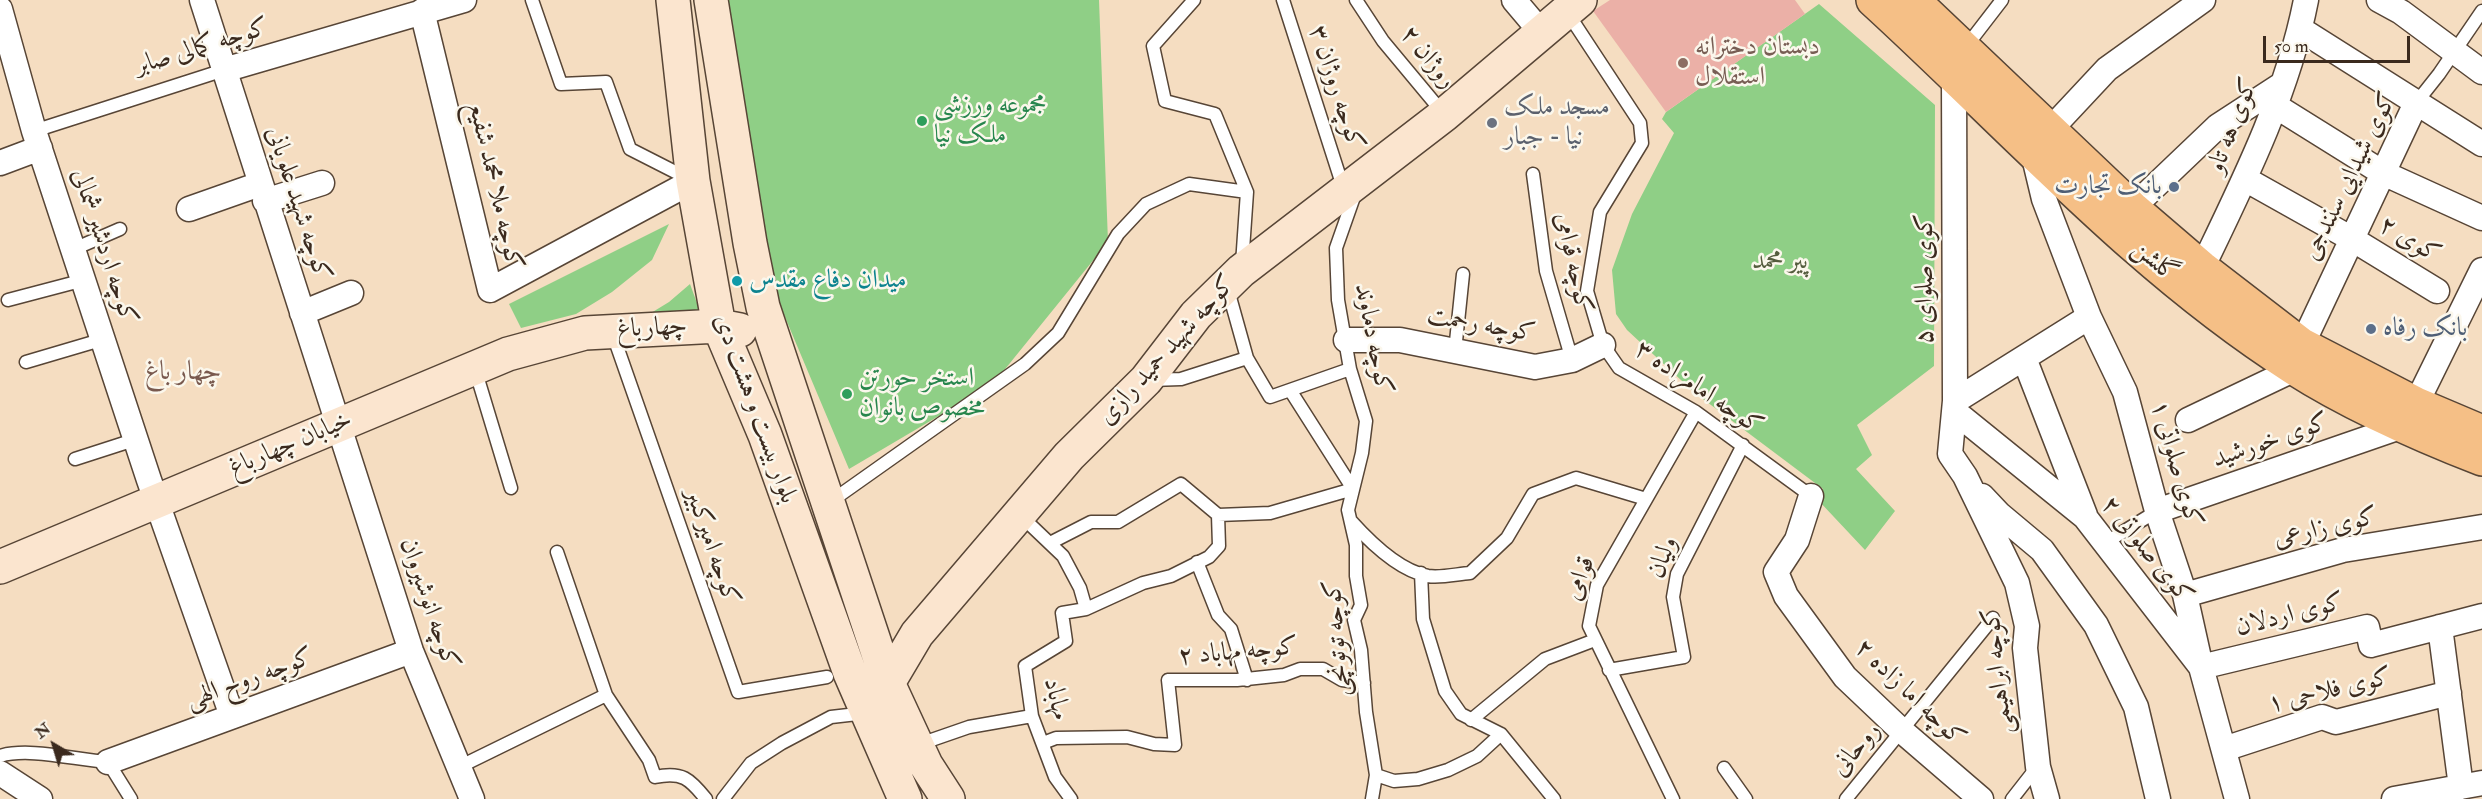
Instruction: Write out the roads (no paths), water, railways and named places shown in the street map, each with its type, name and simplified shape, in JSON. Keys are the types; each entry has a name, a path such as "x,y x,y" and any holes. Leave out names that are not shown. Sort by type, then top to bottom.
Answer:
{"main road":[{"name":"بلوار بیست و هشت دی","path":"673,0 693,181 719,326 765,435 850,673 905,799"},
{"name":"بلوار بیست و هشت دی","path":"711,0 750,243 763,307 888,683 917,745 948,799"},
{"name":"گلشن","path":"1873,0 1959,63 2041,142 2163,270 2245,335 2299,357"},
{"name":"گلشن","path":"1912,0 1959,63"},
{"name":"کوچه شهید حمید رازی","path":"888,683 917,634 1069,456 1146,380 1196,315 1234,278 1352,184 1444,115 1573,5"},
{"name":"گلشن","path":"2041,142 2132,208 2202,268 2335,392 2409,415 2482,432"},
{"path":"707,257 718,240 729,236 739,237 750,243"},
{"name":"چهارباغ","path":"598,332 719,326 744,330 757,321 763,307"},
{"name":"خیابان چهارباغ","path":"0,567 508,354 598,332"},
{"name":"گلشن","path":"2409,415 2482,459"},
{"path":"765,435 800,423"}],"street":[{"name":"کوچه شهید علویانی","path":"202,0 262,193 339,426"},
{"name":"کوچه کمالی صابر","path":"224,70 421,5 464,0"},
{"path":"1514,0 1541,32"},
{"path":"2041,142 2107,69 2203,0"},
{"name":"کوی هه تاو","path":"2202,268 2256,156 2300,29 2306,0"},
{"path":"2379,0 2404,6 2453,52 2482,72"},
{"name":"کوچه ملا محمد شفیع","path":"421,5 490,290 693,181"},
{"name":"کوچه اردشیر شمالی","path":"0,9 37,139 232,716"},
{"path":"2300,29 2482,144"},
{"name":"کوی صلوای ۵","path":"1959,63 1954,406 1950,454 1965,476"},
{"path":"2132,208 2218,126 2277,95 2383,173 2482,218"},
{"name":"کوی شیدایی سنندجی","path":"2299,357 2416,103"},
{"path":"0,163 37,139"},
{"name":"کوی صلواتی ۱","path":"2041,142 2044,199 2089,317 2125,392 2157,511 2185,595 2201,667 2237,799"},
{"name":"کوی ۲","path":"2245,179 2352,239 2437,291"},
{"path":"189,209 322,183"},
{"path":"2409,415 2482,270"},
{"path":"302,313 351,293"},
{"path":"1954,406 2089,317"},
{"name":"کوچه رحمت","path":"1346,340 1400,340 1534,368 1572,360 1603,345"},
{"path":"2188,420 2299,357"},
{"path":"2024,358 2085,517"},
{"name":"کوی صلواتی ۲","path":"1954,406 2085,517 2201,667"},
{"name":"کوی خورشید","path":"2157,511 2409,415"},
{"name":"کوچه انوشیروان","path":"339,426 411,651 472,799"},
{"path":"1965,476 1999,514 2042,550 2096,625 2136,707 2158,799"},
{"name":"کوچه ابراهیمی","path":"1965,476 2017,583 2027,626 2025,648 2038,767 2047,799"},
{"name":"کوچه اما زاده ۲","path":"1811,496 1797,540 1776,572 1786,596 1845,677 1903,732 1981,799"},
{"name":"کوی زارعی","path":"2185,595 2343,550 2482,527"},
{"name":"کوی اردلان","path":"2201,667 2367,627 2371,645 2482,616"},
{"path":"2394,799 2472,785 2449,693 2440,627"},
{"name":"کوچه روح الهی","path":"108,762 411,651"},
{"name":"کوی فلاحی ۱","path":"2224,749 2322,717 2336,722 2449,693"},
{"path":"0,773 40,799"}],"lane":[{"path":"532,0 561,84 606,82 630,149 693,181"},
{"path":"1194,0 1154,46 1165,101 1215,114 1247,192 1234,278 1247,358 1270,397 1350,369"},
{"name":"کوچه روژان ۳","path":"1283,0 1352,184"},
{"name":"روژان ۲","path":"1356,0 1383,41 1444,115"},
{"path":"1959,63 2002,0"},
{"name":"کوچه امامزاده ۳","path":"1573,5 1640,123 1642,143 1600,212 1587,291 1603,345 1620,368 1696,412 1811,496"},
{"name":"کوی شیدایی سنندجی","path":"2416,103 2482,11"},
{"name":"کوچه کمالی صابر","path":"37,139 224,70"},
{"name":"کوچه قوامی","path":"1533,174 1546,271 1572,360"},
{"path":"827,503 1025,364 1058,333 1118,234 1146,204 1189,184 1247,192"},
{"name":"کوچه دماوند","path":"1349,515 1366,421 1350,369 1338,300 1336,248 1352,184"},
{"path":"74,249 120,229"},
{"path":"1455,351 1463,274"},
{"path":"8,300 84,280"},
{"name":"کوچه امیرکبیر","path":"598,332 738,692 827,677"},
{"path":"26,362 104,339"},
{"path":"1146,380 1181,379 1247,358"},
{"path":"475,368 512,488"},
{"path":"1050,543 1091,522 1118,522 1181,484 1218,515 1270,513 1353,489 1290,390"},
{"name":"قوامی","path":"1673,799 1589,626 1597,585 1696,412"},
{"path":"75,459 137,439"},
{"name":"ولیان","path":"1609,670 1684,657 1673,597 1677,574 1743,445"},
{"path":"1349,515 1373,545 1405,566 1427,576 1470,573 1507,538 1533,494 1576,478 1646,499"},
{"path":"2106,543 2157,511"},
{"path":"1019,514 1063,556 1080,588 1086,609 1143,583 1171,576 1209,557 1219,546 1218,515"},
{"name":"کوچه توتونچی","path":"1349,515 1356,545 1356,576 1361,604 1354,620 1361,650 1376,775 1372,799"},
{"path":"557,552 606,695 649,760 655,777 672,773 691,781 706,799"},
{"path":"1197,562 1218,615 1232,629 1247,680"},
{"path":"1420,573 1423,620 1445,691 1461,714 1501,734 1554,799"},
{"name":"مهاباد","path":"1071,799 1055,777 1032,716 1025,666 1066,641 1062,613 1086,609"},
{"name":"روحانی","path":"1846,799 1903,732 1993,618"},
{"path":"1471,720 1545,659 1595,640"},
{"name":"کوچه مهاباد ۲","path":"1043,743 1056,738 1127,737 1154,744 1175,745 1168,681 1247,680 1284,675 1300,669 1323,669 1342,680 1364,683"},
{"path":"459,767 606,695"},
{"path":"723,799 751,763 782,743 831,717 867,713"},
{"path":"917,745 969,727 1032,716"},
{"path":"1376,775 1394,781 1418,779 1448,770 1478,756 1501,734"},
{"path":"0,756 36,753 76,760 108,762 131,799"},
{"path":"2012,799 2038,767"},
{"path":"1724,768 1746,799"}],"place":[{"name":"دبستان دخترانه استقلال","path":"1683,63"},
{"name":"مجموعه ورزشی ملک نیا","path":"922,121"},
{"name":"مسجد ملک نیا - جبار","path":"1492,123"},
{"name":"بانک تجارت","path":"2174,187"},
{"name":"میدان دفاع مقدس","path":"737,281"},
{"name":"بانک رفاه","path":"2371,329"},
{"name":"استخر حورتن مخصوص بانوان","path":"847,394"}],"district":[{"name":"چهار باغ","path":"183,373"}],"park label":[{"name":"پیر محمد","path":"1780,262"}]}
